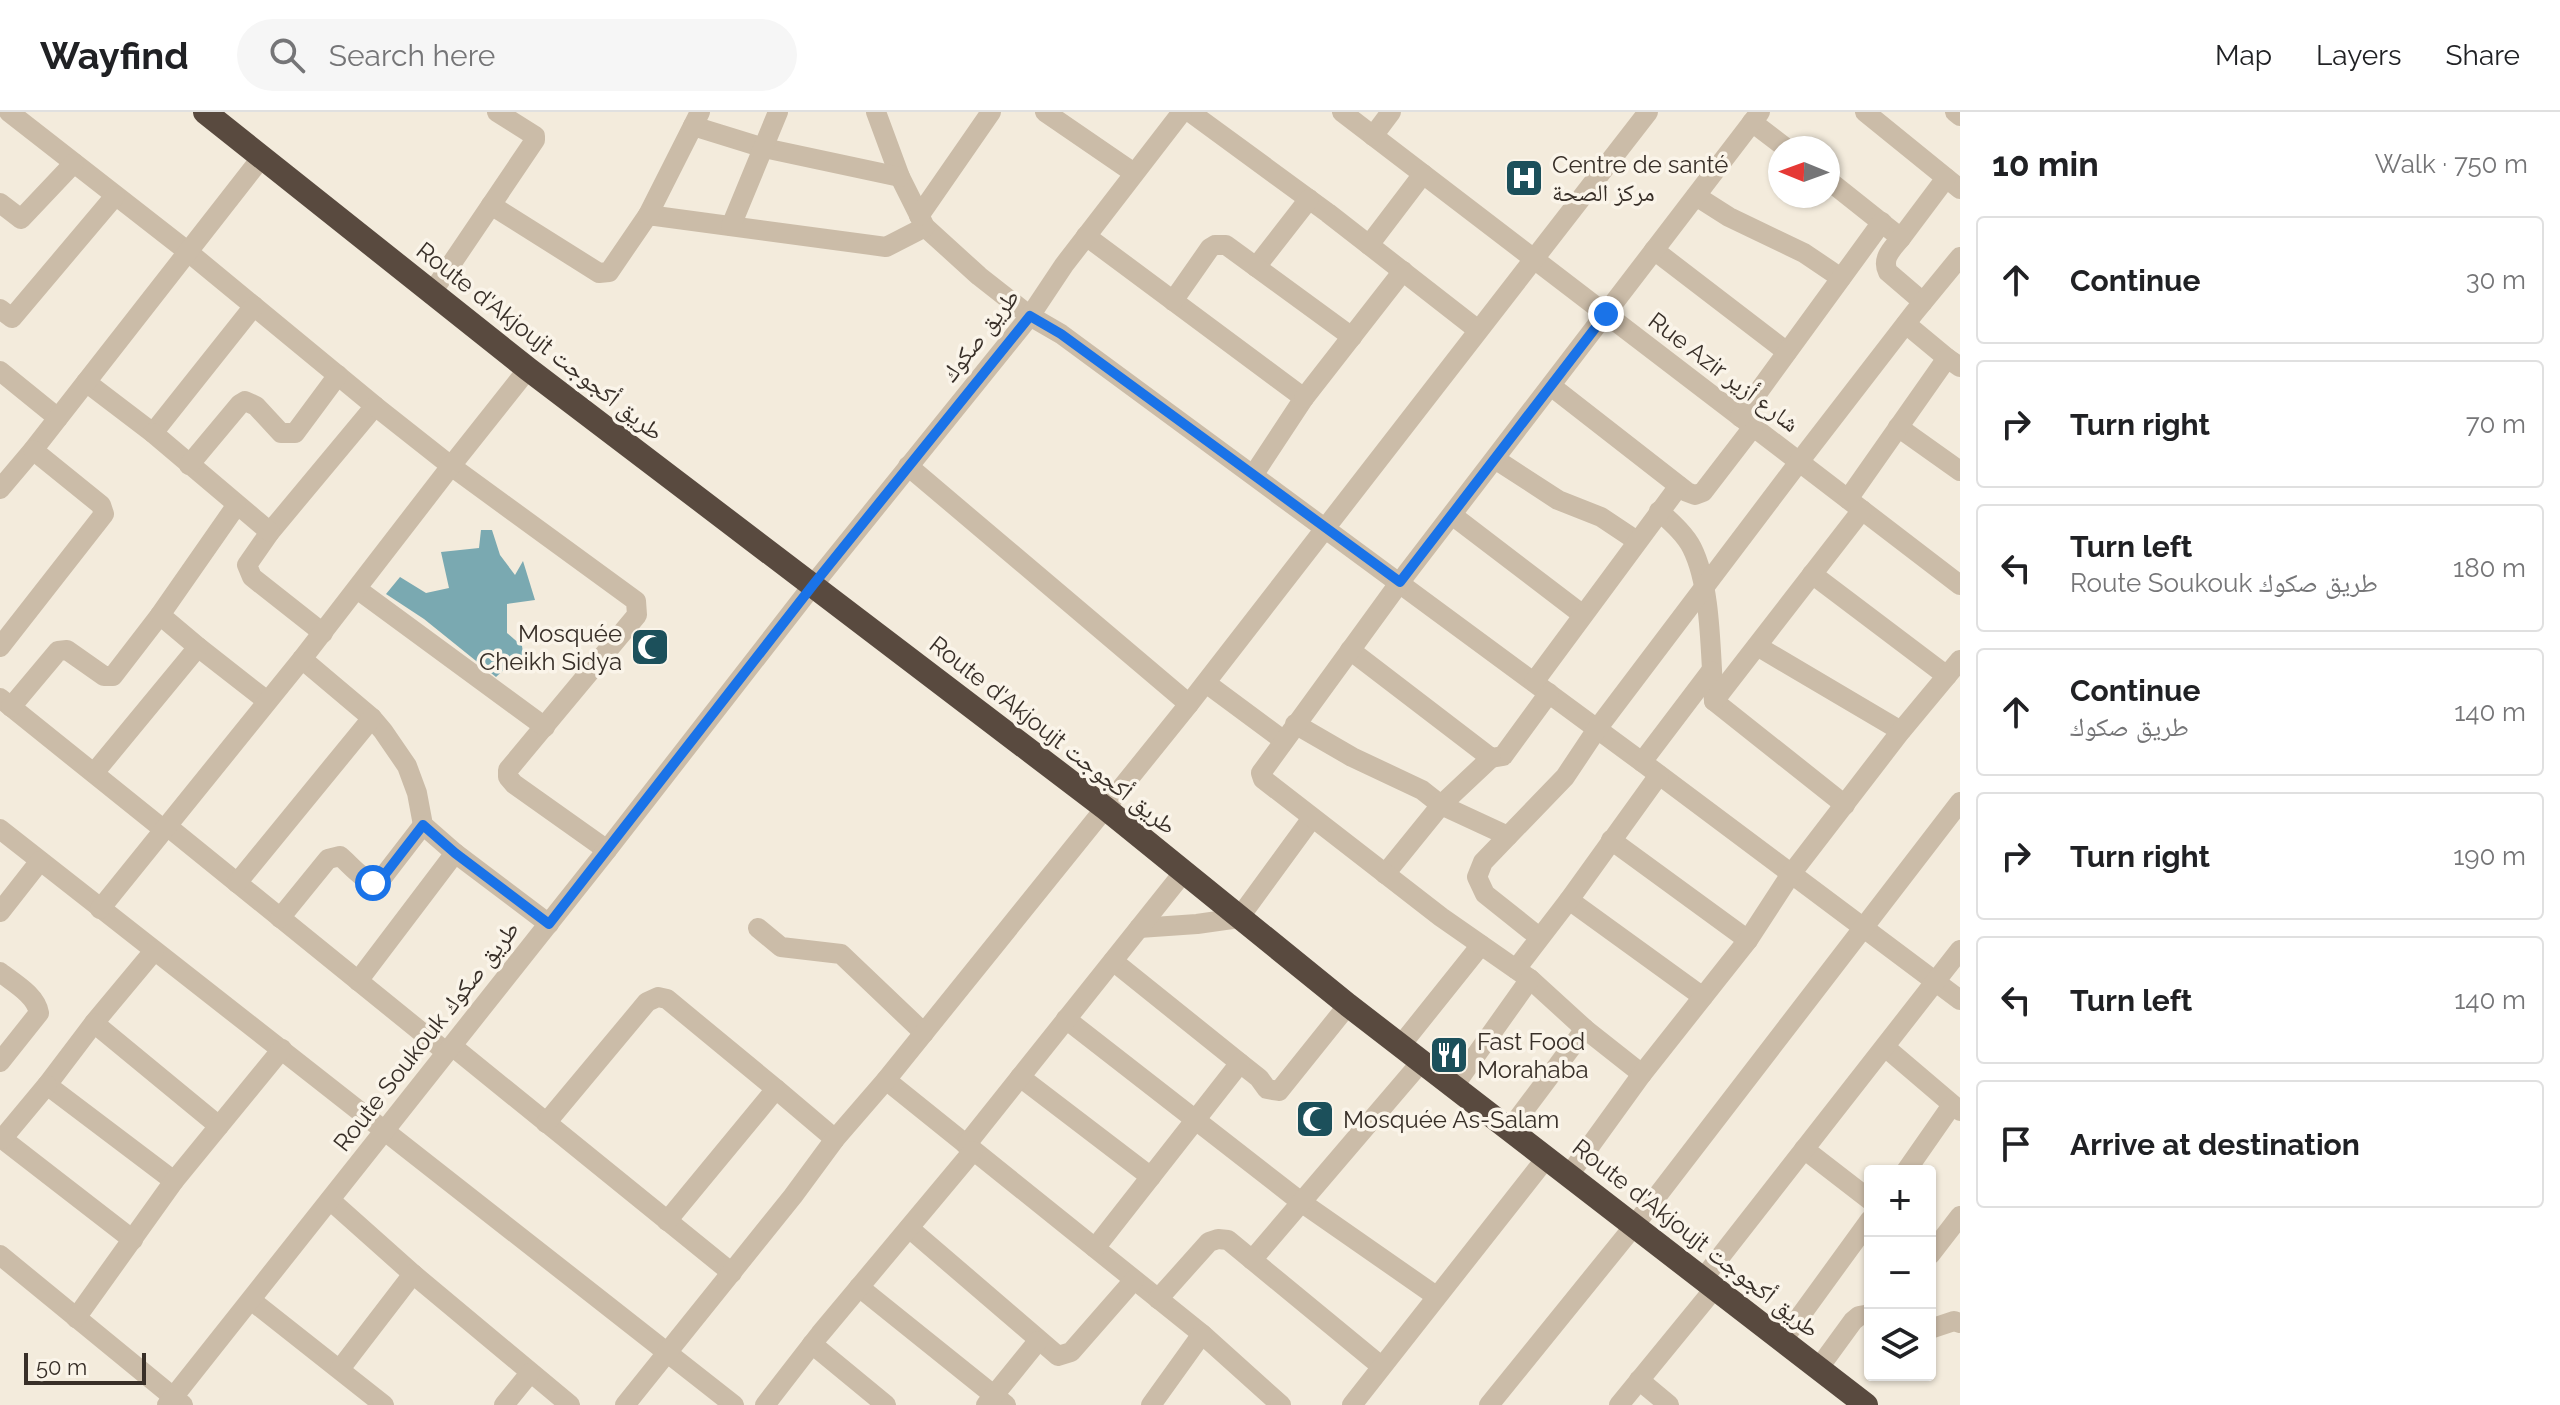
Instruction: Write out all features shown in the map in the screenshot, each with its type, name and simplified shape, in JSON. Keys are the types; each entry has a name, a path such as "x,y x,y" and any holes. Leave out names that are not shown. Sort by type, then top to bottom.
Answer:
{"highway":[{"name":"Route d'Akjoujt طريق أكجوجت","path":"205,112 431,294 1105,808 1348,1005 1866,1405"}],"street":[{"path":"9,112 187,251 451,466 636,601 637,615 508,770 508,777 514,784 607,850"},
{"path":"431,294 535,140 535,136 497,112"},
{"path":"731,226 778,112"},
{"path":"648,215 886,247 922,222 991,112"},
{"path":"1045,112 1134,173"},
{"name":"طريق صكوك","path":"813,585 1030,316 1086,236 1182,112"},
{"path":"1190,112 1309,199 1478,330"},
{"name":"Rue Azir شارع أزير","path":"1342,112 1960,585"},
{"path":"1373,136 1391,112"},
{"path":"625,1405 835,1139 1206,683 1648,112"},
{"path":"1865,112 1953,184 1886,257 1884,265 1888,272 1923,302"},
{"path":"1955,112 1960,116"},
{"path":"880,115 900,177 922,222 979,276 1030,316 1061,334 1326,527 1960,1000"},
{"path":"1642,1074 1523,974 1385,874 1261,776 1289,732 1400,582 1756,117 1774,136"},
{"path":"491,205 604,274 609,272 648,215 696,119 764,148 900,177"},
{"path":"0,489 262,157"},
{"path":"0,203 21,219 74,163"},
{"path":"1369,245 1423,174"},
{"path":"1840,189 1901,238"},
{"path":"4,320 115,196"},
{"path":"1696,196 1729,217 1804,253 1841,278"},
{"path":"1256,267 1309,199"},
{"path":"1551,386 1687,492 1695,495 1703,492 1787,352 1882,222"},
{"path":"1086,236 1304,398"},
{"path":"1173,301 1215,245 1226,245 1352,337"},
{"path":"1654,250 1787,352"},
{"path":"1539,937 1485,894 1477,877 1483,862 1565,777 1597,729 1704,587 1960,257"},
{"path":"1254,474 1304,398 1403,271"},
{"path":"153,433 254,306"},
{"path":"1714,701 1812,574 1898,427 1953,363 1906,324"},
{"path":"100,909 323,633 528,369"},
{"path":"0,371 58,418"},
{"path":"189,465 245,401 256,406 281,433 295,433 338,375"},
{"path":"86,382 153,433 270,532"},
{"path":"323,633 252,577 247,565 270,532 375,406"},
{"path":"1898,427 1960,471"},
{"path":"0,647 104,514 101,505 33,450"},
{"path":"1495,459 1558,500 1601,517 1637,541"},
{"path":"908,466 1189,704"},
{"path":"1385,874 1441,805 1491,758 1503,756 1583,615 1679,486"},
{"path":"236,506 113,676 104,676 67,650 58,651 6,702 358,981 546,1123 732,1273"},
{"path":"1659,511 1691,545 1699,566 1704,587 1714,701 1845,805"},
{"path":"1452,515 1583,615"},
{"path":"1569,1175 1642,1074 1748,940 1791,874 1901,731 1954,668 1812,574"},
{"name":"Route Soukouk طريق صكوك","path":"174,1402 813,585"},
{"path":"357,589 545,727"},
{"path":"160,615 267,701"},
{"path":"1757,646 1901,731"},
{"path":"94,773 198,647"},
{"path":"1350,650 1491,758"},
{"path":"302,659 372,718 407,766 417,793 423,825 549,924"},
{"path":"1642,762 1711,671"},
{"path":"1206,683 1289,732 1422,790 1441,805 1508,836"},
{"path":"237,883 372,718"},
{"path":"1454,1086 1523,974 1539,937 1659,775"},
{"path":"1489,1405 1634,1226 1960,802"},
{"path":"1139,928 1239,918 1312,818"},
{"path":"280,918 328,859 334,856 340,856 367,880 379,882 423,825"},
{"path":"0,829 734,1405"},
{"path":"1611,840 1748,940"},
{"path":"358,981 455,853"},
{"path":"0,912 40,861"},
{"path":"765,1405 909,1228 1020,1077 1183,873"},
{"path":"1569,900 1703,997"},
{"path":"758,928 781,947 841,954 924,1033"},
{"path":"1401,1045 1481,945"},
{"path":"1619,1405 1804,1149 1960,950"},
{"path":"133,1240 1,1138 154,951"},
{"path":"1113,961 1259,1078 1267,1089 1279,1091 1348,1005"},
{"path":"0,972 32,998 39,1013 0,1062"},
{"path":"546,1123 647,1002 658,997 667,999 835,1139"},
{"path":"1066,1019 1301,1202 1436,1296"},
{"path":"94,1023 219,1126"},
{"path":"1510,1129 1585,1029"},
{"path":"1885,1047 1956,1108 1911,1165"},
{"path":"76,1318 174,1181 282,1049"},
{"path":"1252,1260 1422,1061"},
{"path":"1095,1248 1240,1063"},
{"path":"1020,1077 1151,1177"},
{"path":"886,1080 1202,1334 1281,1405"},
{"path":"47,1085 174,1181"},
{"path":"667,1221 776,1089"},
{"path":"1804,1149 1864,1195"},
{"path":"1352,1405 1547,1157"},
{"path":"330,1200 570,1405"},
{"path":"1936,1248 1959,1220"},
{"path":"909,1228 1058,1356 1071,1352 1134,1280"},
{"path":"1782,1341 1864,1236"},
{"path":"1158,1299 1209,1242 1228,1240 1381,1366"},
{"path":"0,1255 174,1402"},
{"path":"340,1369 413,1274"},
{"path":"859,1287 996,1402 1038,1341"},
{"path":"251,1300 384,1405"},
{"path":"1818,1369 1853,1321 1864,1315"},
{"path":"1936,1327 1954,1321 1960,1323"},
{"path":"1151,1405 1202,1334"},
{"path":"812,1344 886,1405"},
{"path":"504,1405 530,1373"},
{"path":"1639,1380 1669,1405"}],"water":[{"path":"481,530 492,530 500,555 515,575 523,561 535,600 507,604 507,633 522,646 525,667 508,666 496,677 424,619 386,594 400,577 426,593 449,588 441,552 479,548"}],"place":[{"name":"Centre de santé مركز الصحة","path":"1524,178"},
{"name":"Mosquée Cheikh Sidya","path":"650,647"},
{"name":"Fast Food Morahaba","path":"1449,1055"},
{"name":"Mosquée As-Salam","path":"1315,1119"}],"route":[{"path":"373,883 379,882 423,825 549,924 813,585 1030,316 1061,334 1400,582 1606,314"}]}
